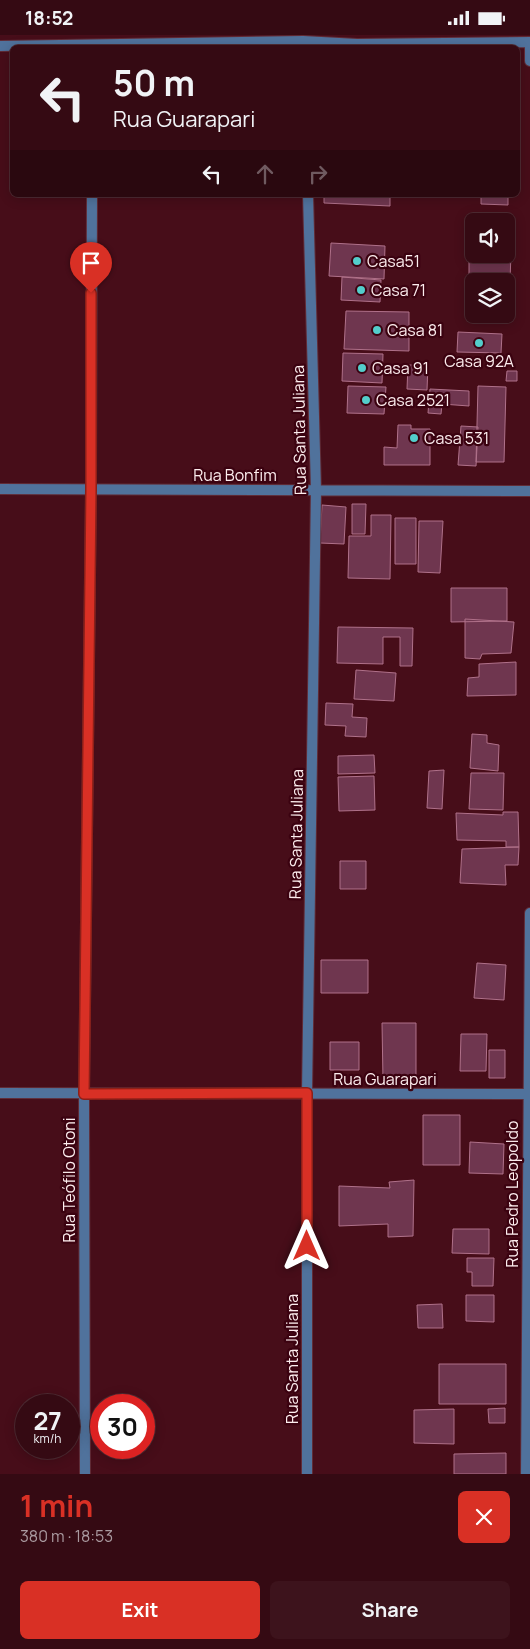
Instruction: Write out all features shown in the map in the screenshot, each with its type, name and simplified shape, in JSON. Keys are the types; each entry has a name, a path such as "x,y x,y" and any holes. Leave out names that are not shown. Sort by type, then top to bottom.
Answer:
{"street":[{"path":"97,45 128,39 303,44 357,39 530,42 530,61"},
{"name":"Rua Teófilo Otoni","path":"85,1474 84,1094 91,490 92,197"},
{"name":"Rua Santa Juliana","path":"307,1474 307,1093 316,490 308,197"},
{"name":"Rua Bonfim","path":"0,489 530,491"},
{"name":"Rua Pedro Leopoldo","path":"526,1474 530,913"},
{"name":"Rua Guarapari","path":"0,1093 529,1094"}],"building":[{"path":"324,197 390,197 390,206 324,203"},
{"path":"481,197 508,197 508,205 481,204"},
{"name":"Casa51","path":"331,243 385,246 384,279 329,276"},
{"path":"469,263 511,263 510,273 469,273"},
{"name":"Casa 71","path":"342,277 381,280 380,302 341,300"},
{"name":"Casa 81","path":"346,311 409,312 409,351 344,349"},
{"name":"Casa 92A","path":"458,332 502,334 501,353 457,352"},
{"name":"Casa 91","path":"343,353 383,354 382,383 342,381"},
{"path":"408,365 428,365 427,390 407,389"},
{"path":"507,371 517,371 517,381 506,381"},
{"name":"Casa 2521","path":"348,386 386,387 384,414 347,413"},
{"path":"478,386 506,387 504,462 476,462"},
{"path":"430,389 469,391 469,406 442,404 441,414 428,413"},
{"name":"Casa 531","path":"398,425 411,425 411,429 430,429 430,465 384,465 384,447 397,448"},
{"path":"461,426 478,427 476,466 458,465"},
{"path":"352,504 366,504 365,534 352,534"},
{"path":"322,505 346,507 344,544 320,543"},
{"path":"371,515 391,515 390,579 348,578 349,536 371,536"},
{"path":"395,518 416,518 416,564 395,564"},
{"path":"419,521 443,521 440,573 418,572"},
{"path":"451,588 507,588 507,621 451,622"},
{"path":"465,619 514,622 511,653 482,654 480,659 465,658"},
{"path":"338,627 413,628 412,666 400,666 400,637 383,637 383,664 337,663"},
{"path":"516,662 516,695 467,696 468,678 479,677 479,664"},
{"path":"356,670 396,673 394,701 354,699"},
{"path":"326,703 353,704 352,717 367,718 366,737 345,736 346,726 325,725"},
{"path":"472,734 487,735 487,743 499,745 498,771 470,768"},
{"path":"374,755 375,773 338,774 338,756"},
{"path":"444,770 442,809 427,808 429,771"},
{"path":"471,773 504,773 503,810 469,809"},
{"path":"374,776 375,810 339,811 338,777"},
{"path":"503,812 518,812 519,847 506,847 506,841 457,840 456,813 503,815"},
{"path":"519,847 518,865 505,865 506,885 460,883 462,849"},
{"path":"340,861 366,861 366,889 340,889"},
{"path":"321,960 368,960 368,993 321,993"},
{"path":"477,963 506,965 504,1000 474,998"},
{"path":"382,1023 416,1023 416,1080 383,1080"},
{"path":"461,1034 487,1034 486,1071 460,1071"},
{"path":"330,1042 359,1042 359,1070 330,1070"},
{"path":"489,1050 505,1050 505,1078 489,1078"},
{"path":"423,1115 460,1115 460,1165 423,1165"},
{"path":"470,1142 504,1144 503,1174 469,1173"},
{"path":"414,1180 413,1236 388,1237 388,1224 339,1226 339,1186 390,1188 389,1182"},
{"path":"453,1229 489,1229 489,1254 452,1253"},
{"path":"467,1258 494,1258 493,1286 472,1286 472,1272 467,1272"},
{"path":"466,1295 494,1295 494,1322 466,1321"},
{"path":"442,1304 443,1328 418,1328 417,1305"},
{"path":"439,1364 506,1364 506,1404 439,1404"},
{"path":"505,1408 505,1423 489,1423 488,1409"},
{"path":"454,1409 454,1444 414,1443 414,1410"},
{"path":"506,1453 506,1474 454,1474 454,1454"}],"place":[{"name":"Casa51","path":"357,261"},
{"name":"Casa 71","path":"361,290"},
{"name":"Casa 81","path":"377,330"},
{"name":"Casa 92A","path":"479,343"},
{"name":"Casa 91","path":"362,368"},
{"name":"Casa 2521","path":"366,400"},
{"name":"Casa 531","path":"414,438"}],"route":[{"path":"91,293 91,490 84,1094 307,1093 307,1246"}]}
